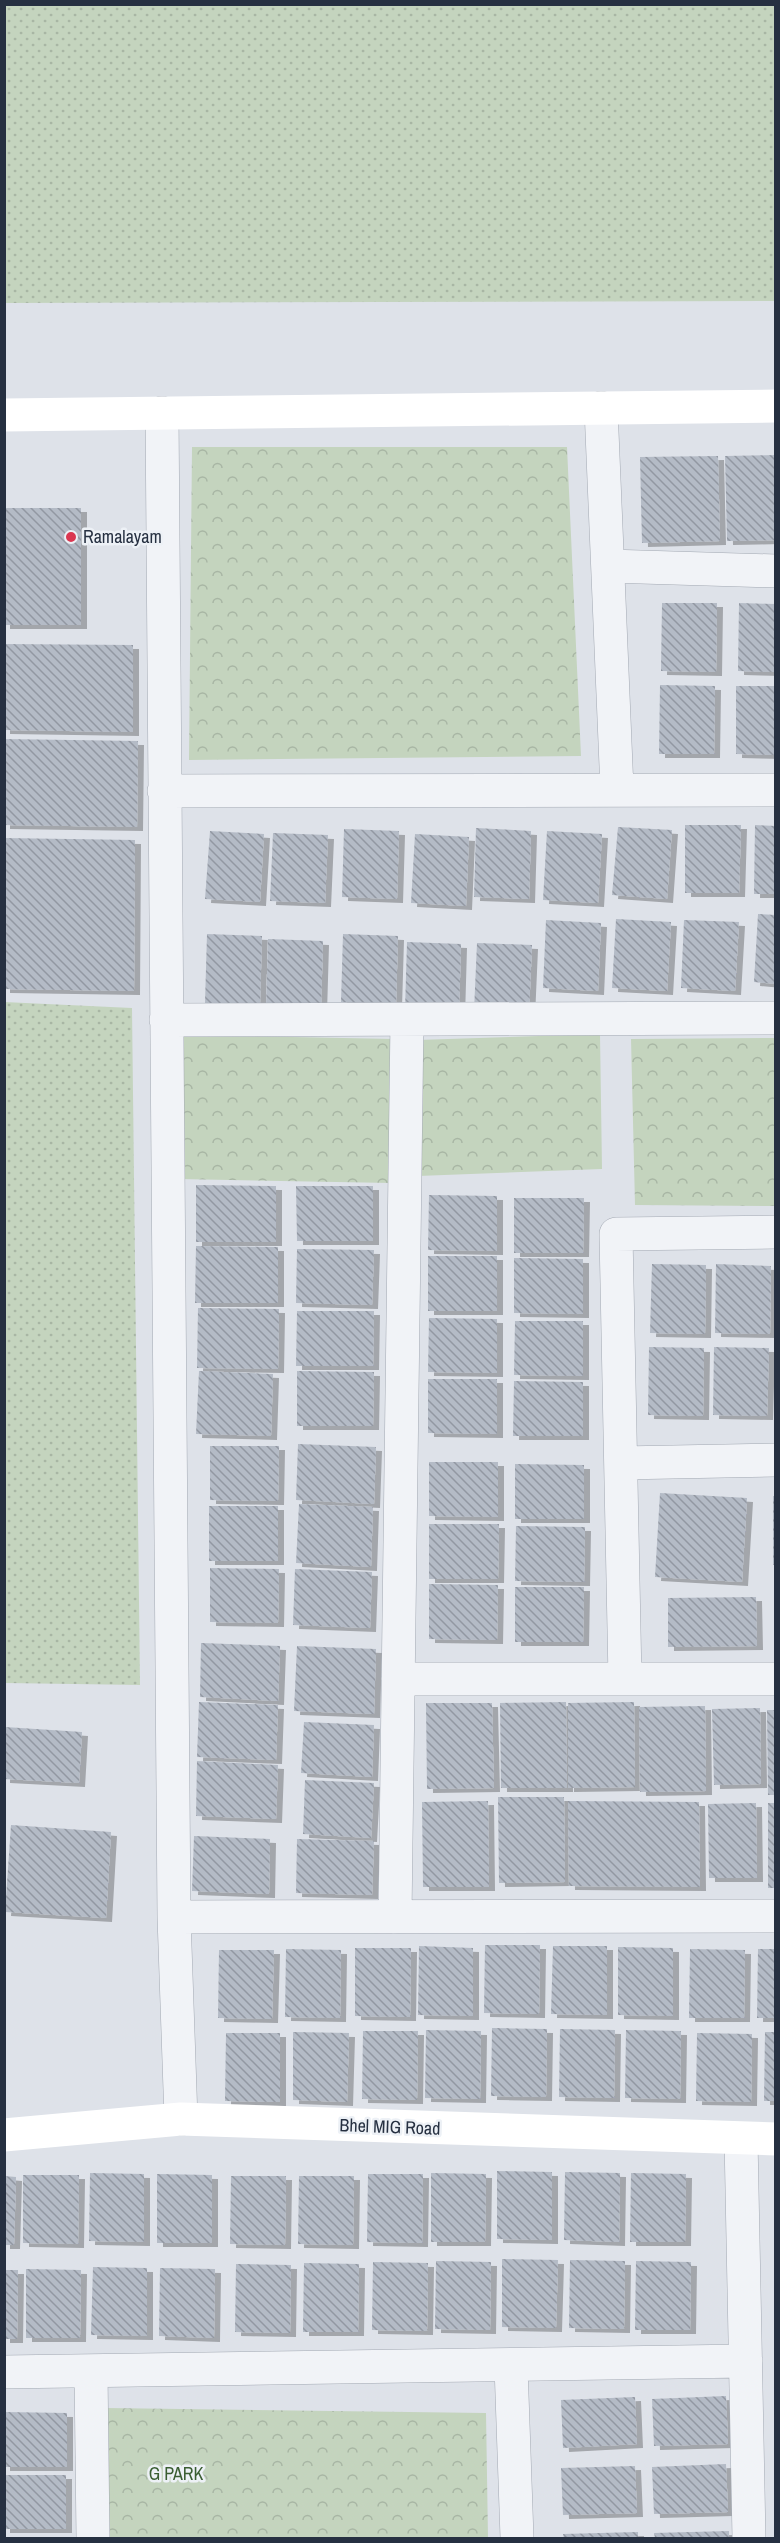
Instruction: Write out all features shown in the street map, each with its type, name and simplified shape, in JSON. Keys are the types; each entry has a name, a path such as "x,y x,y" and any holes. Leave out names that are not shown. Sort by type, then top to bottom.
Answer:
{"street":[{"path":"4,415 776,406"},
{"path":"601,408 618,790"},
{"path":"162,413 174,1917 181,2120"},
{"path":"608,566 776,571"},
{"path":"164,791 776,790"},
{"path":"166,1020 776,1018"},
{"path":"395,1917 407,1020"},
{"path":"625,1679 616,1234 776,1232"},
{"path":"621,1463 776,1460"},
{"path":"398,1679 776,1679"},
{"path":"174,1917 776,1916"},
{"name":"Bhel MIG Road","path":"4,2135 181,2120 776,2139"},
{"path":"741,2139 749,2538"},
{"path":"4,2372 746,2361"},
{"path":"511,2366 517,2538"},
{"path":"91,2371 93,2538"}],"green space":[{"path":"4,5 775,5 775,301 5,303"},
{"path":"192,447 567,447 581,756 189,760"},
{"path":"4,1002 132,1008 140,1685 5,1683"},
{"path":"600,1034 602,1169 418,1176 417,1040"},
{"path":"181,1035 394,1039 391,1183 178,1179"},
{"path":"775,1038 775,1206 635,1205 631,1039"},
{"name":"G PARK","path":"107,2408 486,2413 488,2538 109,2538"}],"building":[{"path":"776,455 776,540 727,541 725,456"},
{"path":"718,456 720,541 642,543 640,457"},
{"path":"4,508 81,508 81,625 4,625"},
{"path":"662,603 717,603 716,672 661,671"},
{"path":"739,603 776,604 776,672 738,671"},
{"path":"4,644 133,645 133,732 4,730"},
{"path":"660,685 715,686 714,754 659,754"},
{"path":"736,686 776,686 776,755 736,754"},
{"path":"4,739 138,741 137,827 4,825"},
{"path":"685,825 741,825 739,893 685,893"},
{"path":"755,825 776,826 776,894 754,894"},
{"path":"618,827 672,830 667,899 612,895"},
{"path":"476,828 531,831 529,899 474,897"},
{"path":"344,829 399,831 397,899 342,897"},
{"path":"210,831 264,834 260,902 205,899"},
{"path":"547,831 602,834 598,903 543,900"},
{"path":"273,833 328,835 325,903 270,901"},
{"path":"415,834 469,837 466,906 411,903"},
{"path":"4,838 135,840 134,991 4,989"},
{"path":"758,914 776,915 776,984 754,982"},
{"path":"616,919 671,922 667,991 612,988"},
{"path":"546,920 601,923 598,991 543,988"},
{"path":"684,920 739,922 735,991 681,988"},
{"path":"207,934 262,936 260,1004 205,1003"},
{"path":"343,934 398,936 396,1004 341,1002"},
{"path":"268,939 323,941 321,1009 266,1007"},
{"path":"407,942 461,944 459,1013 405,1010"},
{"path":"477,943 532,945 529,1013 474,1011"},
{"path":"196,1185 276,1186 276,1242 196,1242"},
{"path":"296,1186 373,1186 373,1241 297,1241"},
{"path":"429,1195 497,1196 497,1251 428,1250"},
{"path":"514,1198 584,1198 583,1253 514,1253"},
{"path":"196,1246 278,1247 278,1303 195,1303"},
{"path":"297,1249 374,1250 372,1305 296,1303"},
{"path":"428,1256 497,1256 497,1311 428,1311"},
{"path":"514,1258 583,1259 583,1314 514,1313"},
{"path":"652,1264 706,1265 705,1334 650,1333"},
{"path":"716,1264 771,1266 770,1334 715,1333"},
{"path":"198,1308 279,1309 278,1369 197,1368"},
{"path":"297,1311 374,1311 373,1366 296,1366"},
{"path":"429,1318 497,1319 497,1373 428,1372"},
{"path":"515,1321 583,1321 583,1376 514,1375"},
{"path":"649,1347 704,1348 703,1416 648,1415"},
{"path":"714,1347 769,1348 767,1416 713,1415"},
{"path":"199,1371 273,1374 271,1436 196,1434"},
{"path":"297,1371 374,1372 373,1426 297,1426"},
{"path":"428,1379 497,1379 497,1434 428,1433"},
{"path":"514,1381 583,1382 583,1436 513,1436"},
{"path":"298,1444 376,1447 374,1504 296,1500"},
{"path":"210,1446 279,1446 278,1501 210,1500"},
{"path":"429,1462 498,1462 498,1517 429,1516"},
{"path":"515,1464 584,1465 584,1519 515,1519"},
{"path":"660,1493 747,1498 742,1582 655,1577"},
{"path":"773,1496 776,1496 776,1565 773,1565"},
{"path":"299,1504 373,1507 371,1567 296,1563"},
{"path":"209,1506 278,1506 278,1561 209,1561"},
{"path":"429,1524 499,1524 498,1579 429,1579"},
{"path":"516,1526 585,1527 584,1582 515,1581"},
{"path":"210,1568 279,1569 278,1623 210,1622"},
{"path":"295,1569 372,1572 370,1628 293,1625"},
{"path":"429,1584 498,1585 497,1640 429,1639"},
{"path":"515,1587 584,1587 583,1642 515,1642"},
{"path":"756,1597 757,1646 668,1647 668,1598"},
{"path":"201,1643 280,1646 278,1701 200,1697"},
{"path":"297,1646 376,1649 374,1714 294,1711"},
{"path":"199,1702 278,1705 276,1760 197,1757"},
{"path":"566,1702 567,1788 501,1788 500,1703"},
{"path":"634,1702 635,1787 568,1788 568,1703"},
{"path":"426,1703 492,1703 494,1788 427,1789"},
{"path":"705,1706 706,1791 640,1792 639,1707"},
{"path":"760,1708 761,1784 714,1785 712,1709"},
{"path":"767,1710 776,1710 776,1795 768,1795"},
{"path":"304,1722 374,1725 372,1777 301,1773"},
{"path":"5,1727 82,1732 79,1783 4,1779"},
{"path":"197,1761 278,1765 276,1819 196,1816"},
{"path":"305,1780 374,1783 371,1838 303,1834"},
{"path":"498,1797 564,1797 565,1882 499,1883"},
{"path":"488,1801 489,1887 423,1887 422,1802"},
{"path":"568,1801 699,1802 700,1887 569,1886"},
{"path":"756,1803 757,1878 709,1878 708,1804"},
{"path":"768,1803 776,1803 776,1888 768,1888"},
{"path":"11,1825 111,1832 106,1918 5,1912"},
{"path":"194,1836 270,1839 269,1894 192,1891"},
{"path":"297,1839 374,1841 372,1895 296,1893"},
{"path":"485,1945 540,1945 539,2014 484,2013"},
{"path":"419,1946 473,1948 473,2016 418,2015"},
{"path":"553,1946 607,1946 607,2015 551,2014"},
{"path":"618,1947 673,1948 673,2016 618,2015"},
{"path":"355,1948 411,1948 410,2017 355,2016"},
{"path":"286,1949 341,1950 340,2018 285,2017"},
{"path":"690,1949 745,1950 744,2018 689,2018"},
{"path":"758,1949 776,1949 776,2018 757,2018"},
{"path":"219,1950 274,1950 272,2019 218,2018"},
{"path":"492,2028 547,2029 546,2097 491,2096"},
{"path":"560,2029 615,2030 614,2098 559,2097"},
{"path":"426,2030 481,2031 480,2099 425,2098"},
{"path":"626,2030 681,2031 680,2099 625,2098"},
{"path":"363,2031 418,2031 417,2100 362,2099"},
{"path":"293,2032 349,2033 347,2102 293,2100"},
{"path":"765,2032 776,2032 776,2101 764,2101"},
{"path":"226,2033 280,2033 280,2102 225,2101"},
{"path":"697,2033 752,2034 751,2102 696,2101"},
{"path":"497,2171 552,2172 552,2240 497,2239"},
{"path":"565,2172 620,2173 619,2242 564,2240"},
{"path":"90,2173 144,2174 144,2242 89,2241"},
{"path":"431,2173 486,2174 485,2242 431,2242"},
{"path":"631,2173 686,2174 685,2242 630,2242"},
{"path":"157,2174 212,2175 212,2243 157,2243"},
{"path":"368,2174 423,2174 422,2243 367,2242"},
{"path":"23,2175 79,2175 78,2244 23,2243"},
{"path":"4,2176 16,2177 14,2245 4,2245"},
{"path":"231,2176 286,2176 285,2245 230,2244"},
{"path":"299,2176 354,2176 353,2245 298,2244"},
{"path":"502,2259 558,2260 556,2328 502,2327"},
{"path":"570,2260 625,2261 624,2329 569,2328"},
{"path":"436,2261 491,2262 490,2330 435,2329"},
{"path":"636,2261 691,2262 690,2330 635,2330"},
{"path":"373,2262 428,2263 427,2331 372,2330"},
{"path":"304,2263 359,2264 358,2332 303,2332"},
{"path":"236,2264 291,2265 290,2333 235,2332"},
{"path":"93,2267 147,2268 147,2336 91,2335"},
{"path":"160,2268 215,2269 214,2338 159,2336"},
{"path":"26,2269 81,2270 80,2338 26,2338"},
{"path":"4,2270 18,2270 17,2339 4,2339"},
{"path":"726,2396 728,2444 654,2446 652,2399"},
{"path":"635,2397 637,2444 563,2448 561,2400"},
{"path":"4,2412 67,2413 67,2467 4,2467"},
{"path":"726,2464 728,2512 654,2514 652,2467"},
{"path":"635,2466 637,2513 563,2515 561,2468"},
{"path":"4,2475 66,2475 66,2529 4,2529"},
{"path":"729,2531 729,2538 655,2538 654,2533"},
{"path":"638,2532 638,2538 564,2538 563,2534"}],"place":[{"name":"Ramalayam","path":"71,537"}]}
